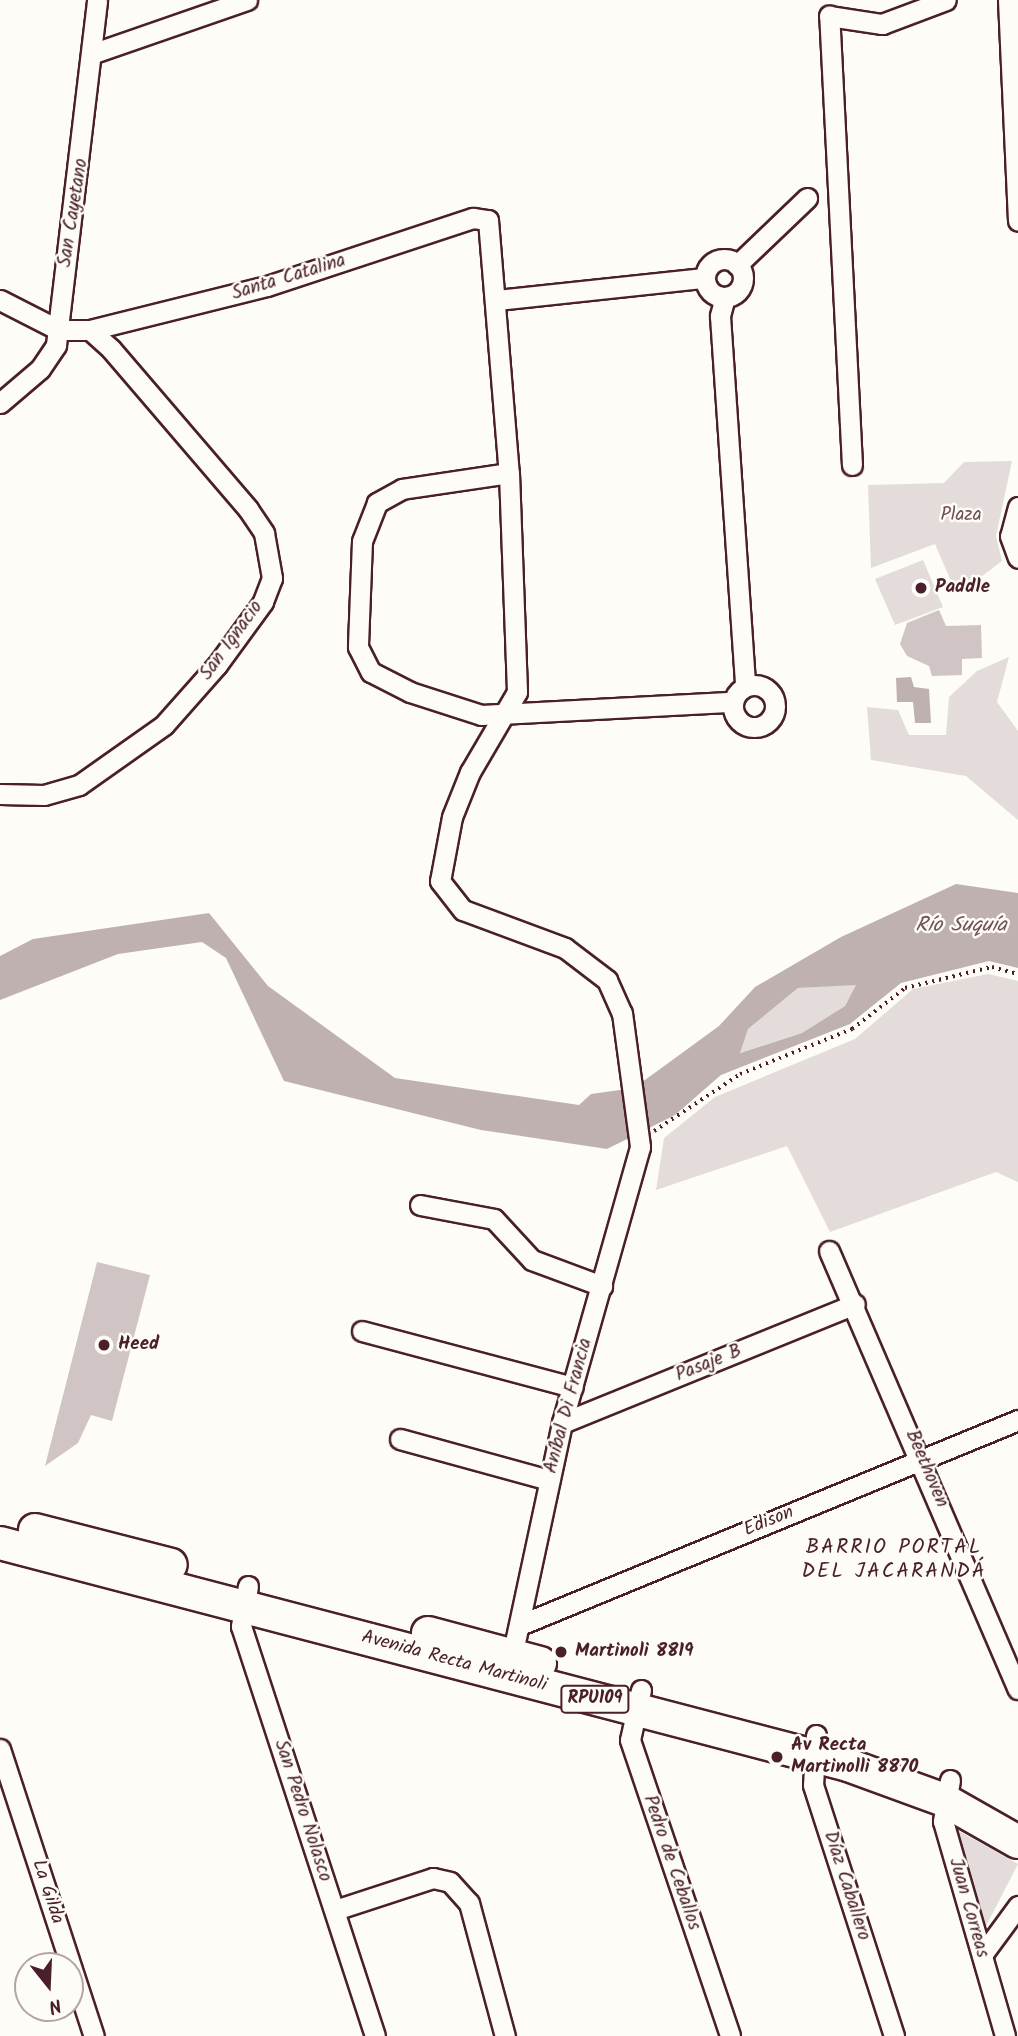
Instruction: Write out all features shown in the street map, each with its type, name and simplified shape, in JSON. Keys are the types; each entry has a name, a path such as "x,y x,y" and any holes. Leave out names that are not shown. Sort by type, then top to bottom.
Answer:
{"main road":[{"name":"Avenida Recta Martinoli","path":"0,1521 246,1596 814,1745 947,1790 1018,1819"},
{"name":"Avenida Recta Martinoli","path":"0,1543 246,1596"},
{"name":"Avenida Recta Martinoli","path":"947,1790 1018,1842"}],"street":[{"name":"San Cayetano","path":"0,403 40,369 59,330 94,53 97,0"},
{"path":"94,53 247,0"},
{"path":"1008,0 1018,221"},
{"path":"852,465 829,16 865,25 933,3"},
{"path":"737,264 807,198"},
{"name":"Santa Catalina","path":"90,330 267,286 485,216 497,300"},
{"path":"640,1149 622,1013 607,980 582,956 463,910 440,881 452,817 470,772 508,715 517,692 509,473 497,300 705,278 719,260 737,264"},
{"path":"509,473 402,489 377,503 362,541 358,648 382,681 460,710 508,715 733,702 745,686 720,316 725,297 740,288 737,264"},
{"path":"705,278 713,294 725,297"},
{"path":"0,300 59,330 90,330"},
{"name":"San Ignacio","path":"0,794 44,795 79,785 164,725 217,665 263,602 272,578 264,533 248,509 90,330"},
{"path":"1018,500 1010,536 1018,558"},
{"path":"733,702 746,726 771,719 771,692 745,686"},
{"name":"Aníbal Di Francia","path":"510,1665 562,1423 640,1149"},
{"path":"420,1205 494,1220 532,1260 602,1286"},
{"name":"Beethoven","path":"829,1251 855,1304 1013,1663 1018,1689"},
{"name":"Pasaje B","path":"562,1423 855,1304"},
{"path":"362,1331 573,1387"},
{"name":"Edison","path":"520,1625 1018,1420"},
{"path":"400,1439 549,1480"},
{"name":"San Pedro Nolasco","path":"246,1596 241,1626 375,2036"},
{"name":"Pedro de Ceballos","path":"637,1700 630,1740 730,2036"},
{"name":"Díaz Caballero","path":"814,1745 813,1785 894,2036"},
{"name":"La Gilda","path":"0,1749 94,2036"},
{"name":"Juan Correas","path":"947,1790 943,1821 1005,2036"},
{"path":"335,1910 433,1878 450,1882 469,1903 505,2036"},
{"path":"982,1955 1018,1906"}],"path":[{"path":"640,1149 740,1074 852,1029 905,988 992,967 1018,974"}],"green space":[{"name":"Plaza","path":"1012,461 996,536 1002,561 957,595 935,544 871,568 868,485 944,483 964,462"},
{"path":"923,560 943,607 895,625 875,579"},
{"path":"1009,657 997,702 1018,731 1018,820 966,776 871,760 867,707 898,710 909,735 946,735 949,697 977,671"},
{"path":"988,974 1018,981 1018,1182 996,1172 830,1232 787,1146 656,1190 664,1138 715,1097 855,1039 913,989"},
{"path":"857,984 845,1006 802,1033 739,1053 748,1029 798,988"},
{"path":"955,1829 1018,1864 984,1930"}],"water":[{"path":"911,677 914,687 929,689 931,723 915,723 913,702 897,702 896,678"},
{"name":"Río Suquía","path":"956,884 1018,893 1018,968 989,961 901,983 850,1024 721,1075 675,1115 607,1149 481,1130 284,1081 226,958 202,942 118,954 0,1000 0,956 33,939 209,913 268,986 395,1078 579,1105 591,1094 634,1088 719,1026 755,987 841,937","holes":["856,985 845,1006 802,1033 740,1053 748,1029 798,988"]}],"building":[{"path":"939,610 946,626 981,625 982,658 962,659 962,675 932,676 929,666 907,656 900,644 907,623"},
{"name":"Heed","path":"97,1262 150,1275 112,1421 91,1415 78,1443 45,1466"}],"place":[{"name":"Paddle","path":"921,588"},
{"name":"Heed","path":"104,1345"},
{"name":"Martinoli 8819","path":"561,1652"},
{"name":"Av Recta Martinolli 8870","path":"777,1757"}],"district":[{"name":"BARRIO PORTAL DEL JACARANDÁ","path":"894,1560"}]}
